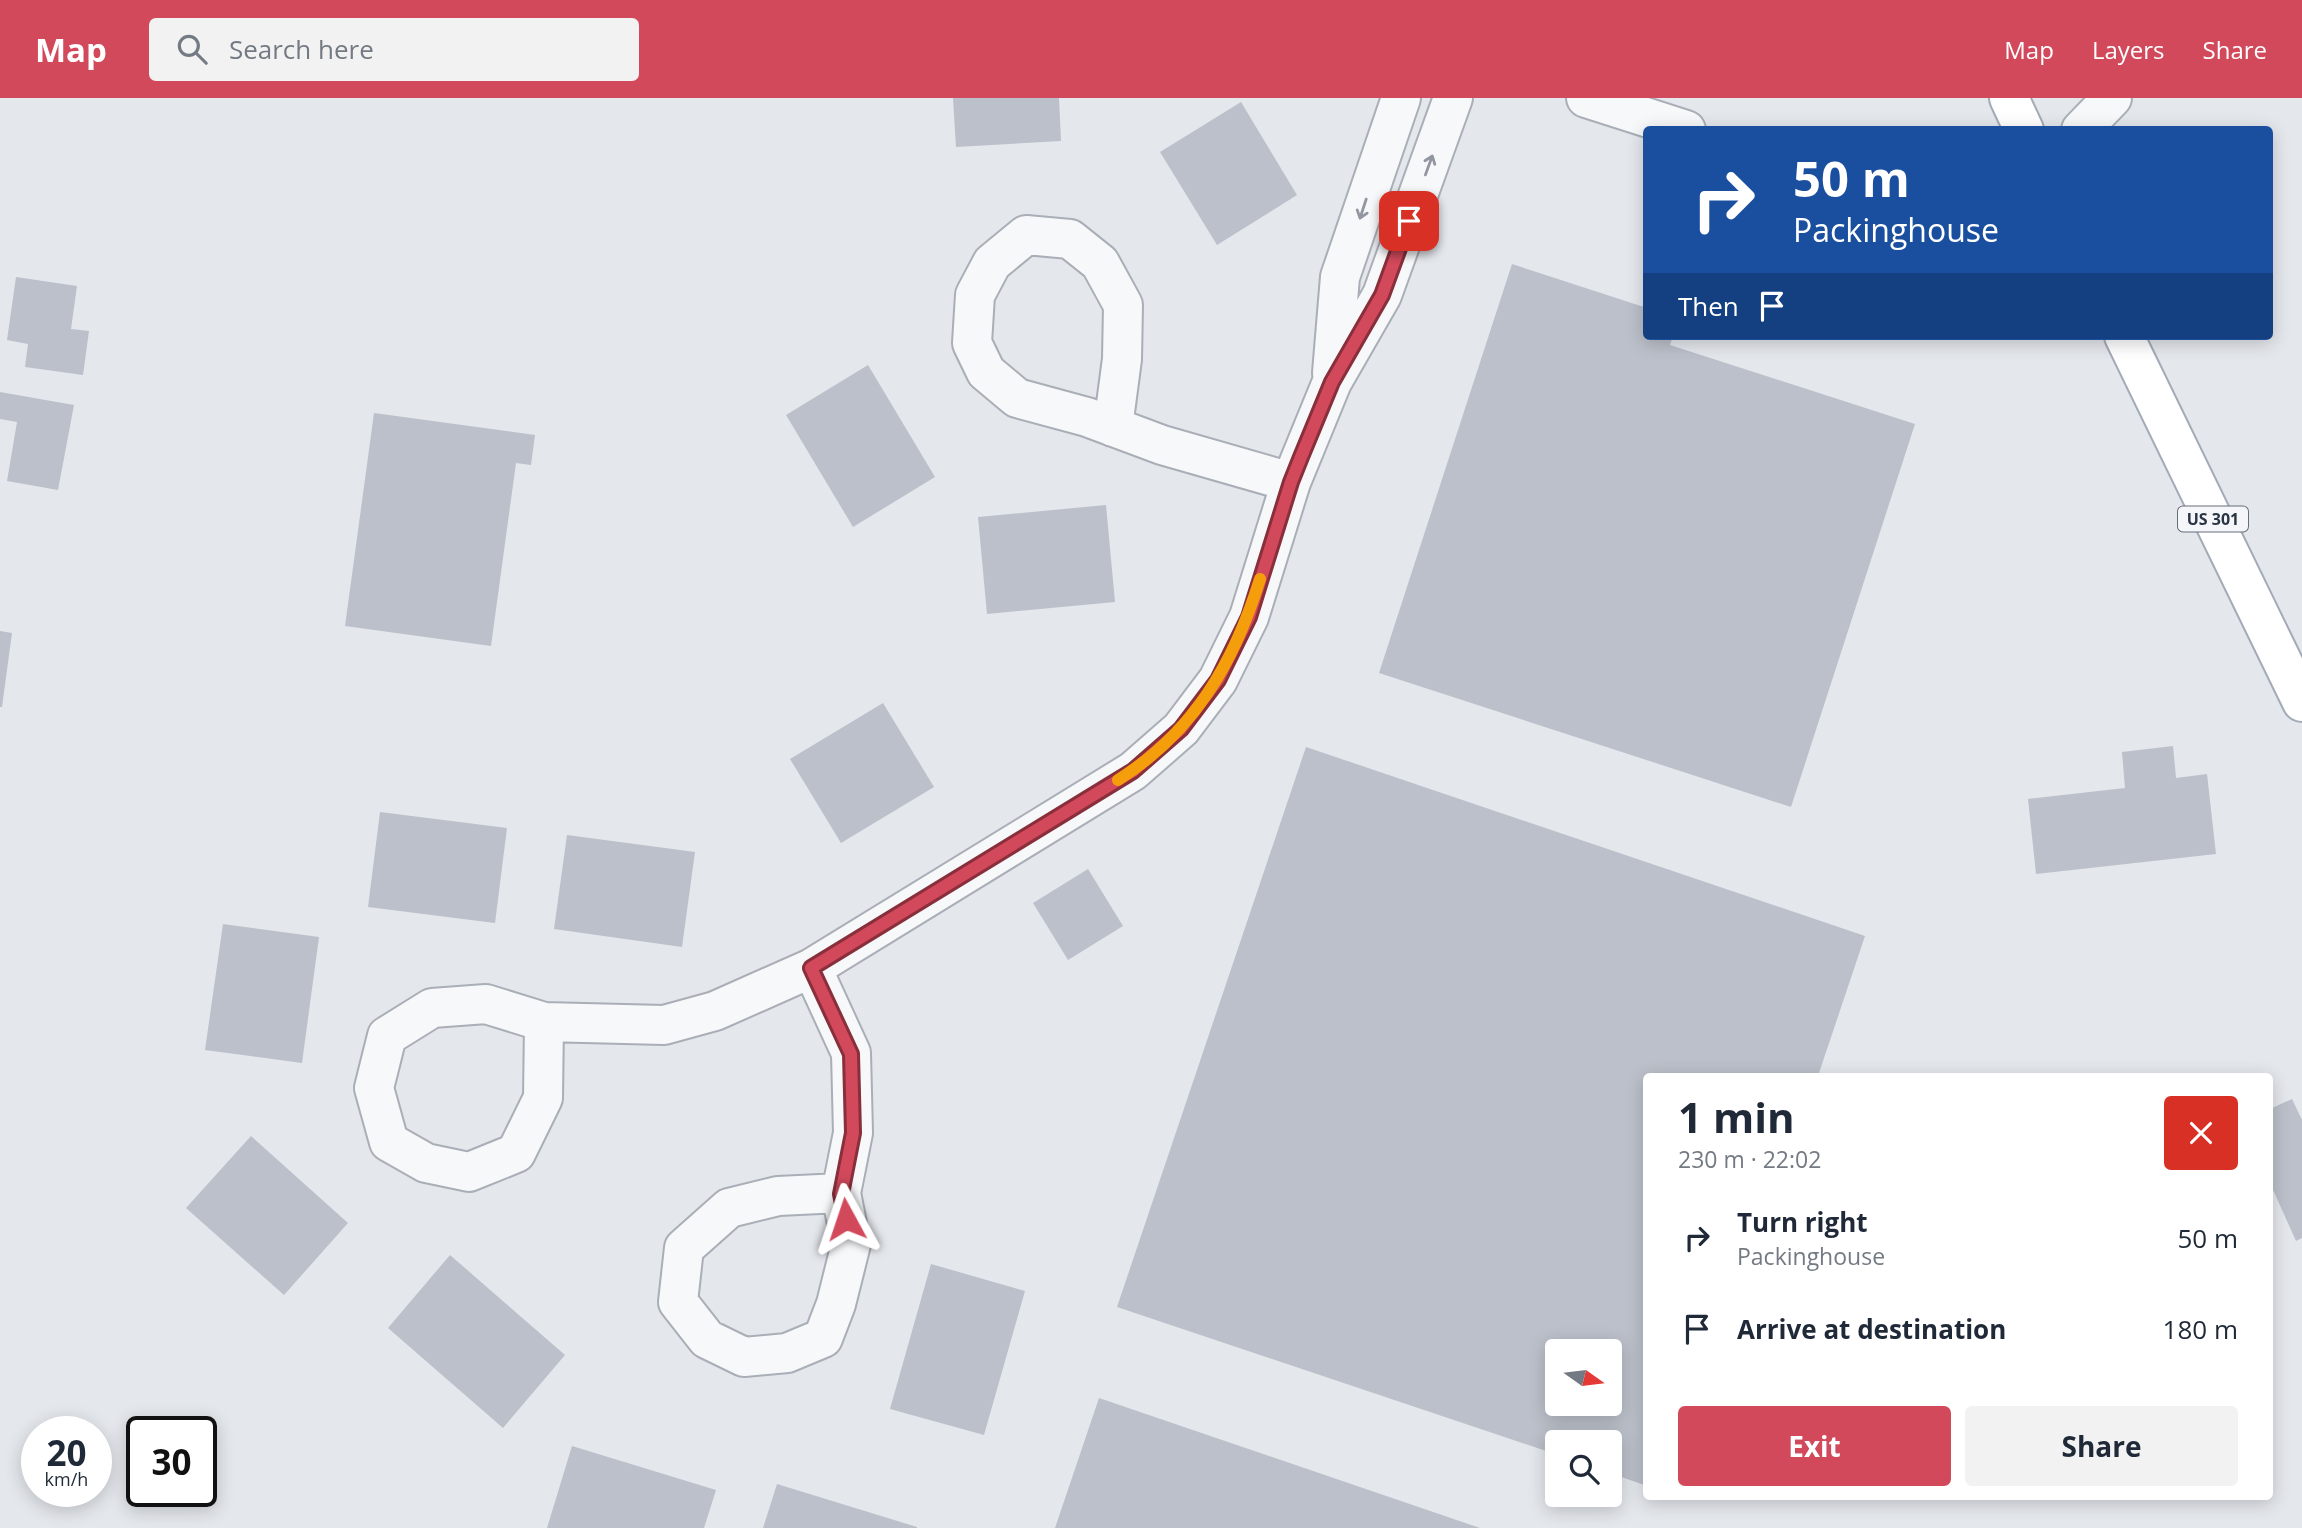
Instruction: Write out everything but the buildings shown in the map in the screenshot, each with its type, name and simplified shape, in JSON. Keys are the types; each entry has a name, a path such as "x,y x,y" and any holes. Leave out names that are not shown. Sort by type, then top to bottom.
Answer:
{"main road":[{"path":"2009,98 2022,126"},
{"name":"US 301","path":"2126,340 2302,702"}],"street":[{"path":"1332,382 1340,277 1401,98"},
{"path":"544,1022 543,1098 516,1153 469,1172 426,1163 389,1142 374,1088 387,1036 432,1008 486,1004 544,1022 664,1025 715,1011 811,968 1133,771 1181,729 1218,680 1249,617 1291,482 1332,382 1382,295 1453,98"},
{"path":"1586,98 1674,126"},
{"path":"2085,126 2112,98"},
{"path":"1113,427 1122,359 1123,305 1100,263 1070,239 1026,235 992,263 975,295 972,343 986,372 1017,398 1087,417 1113,427 1162,445 1291,482"},
{"path":"811,968 851,1054 853,1133 841,1194 851,1244 836,1304 823,1338 787,1353 744,1357 707,1339 678,1302 684,1248 729,1208 778,1196 841,1194"}],"slow traffic":[{"path":"1118,780 1133,771 1181,729 1218,680 1249,617 1260,579"}],"route":[{"path":"846,1219 841,1194 853,1133 851,1054 811,968 1133,771 1181,729 1218,680 1249,617 1301,457 1332,382 1382,295 1409,221"}]}
